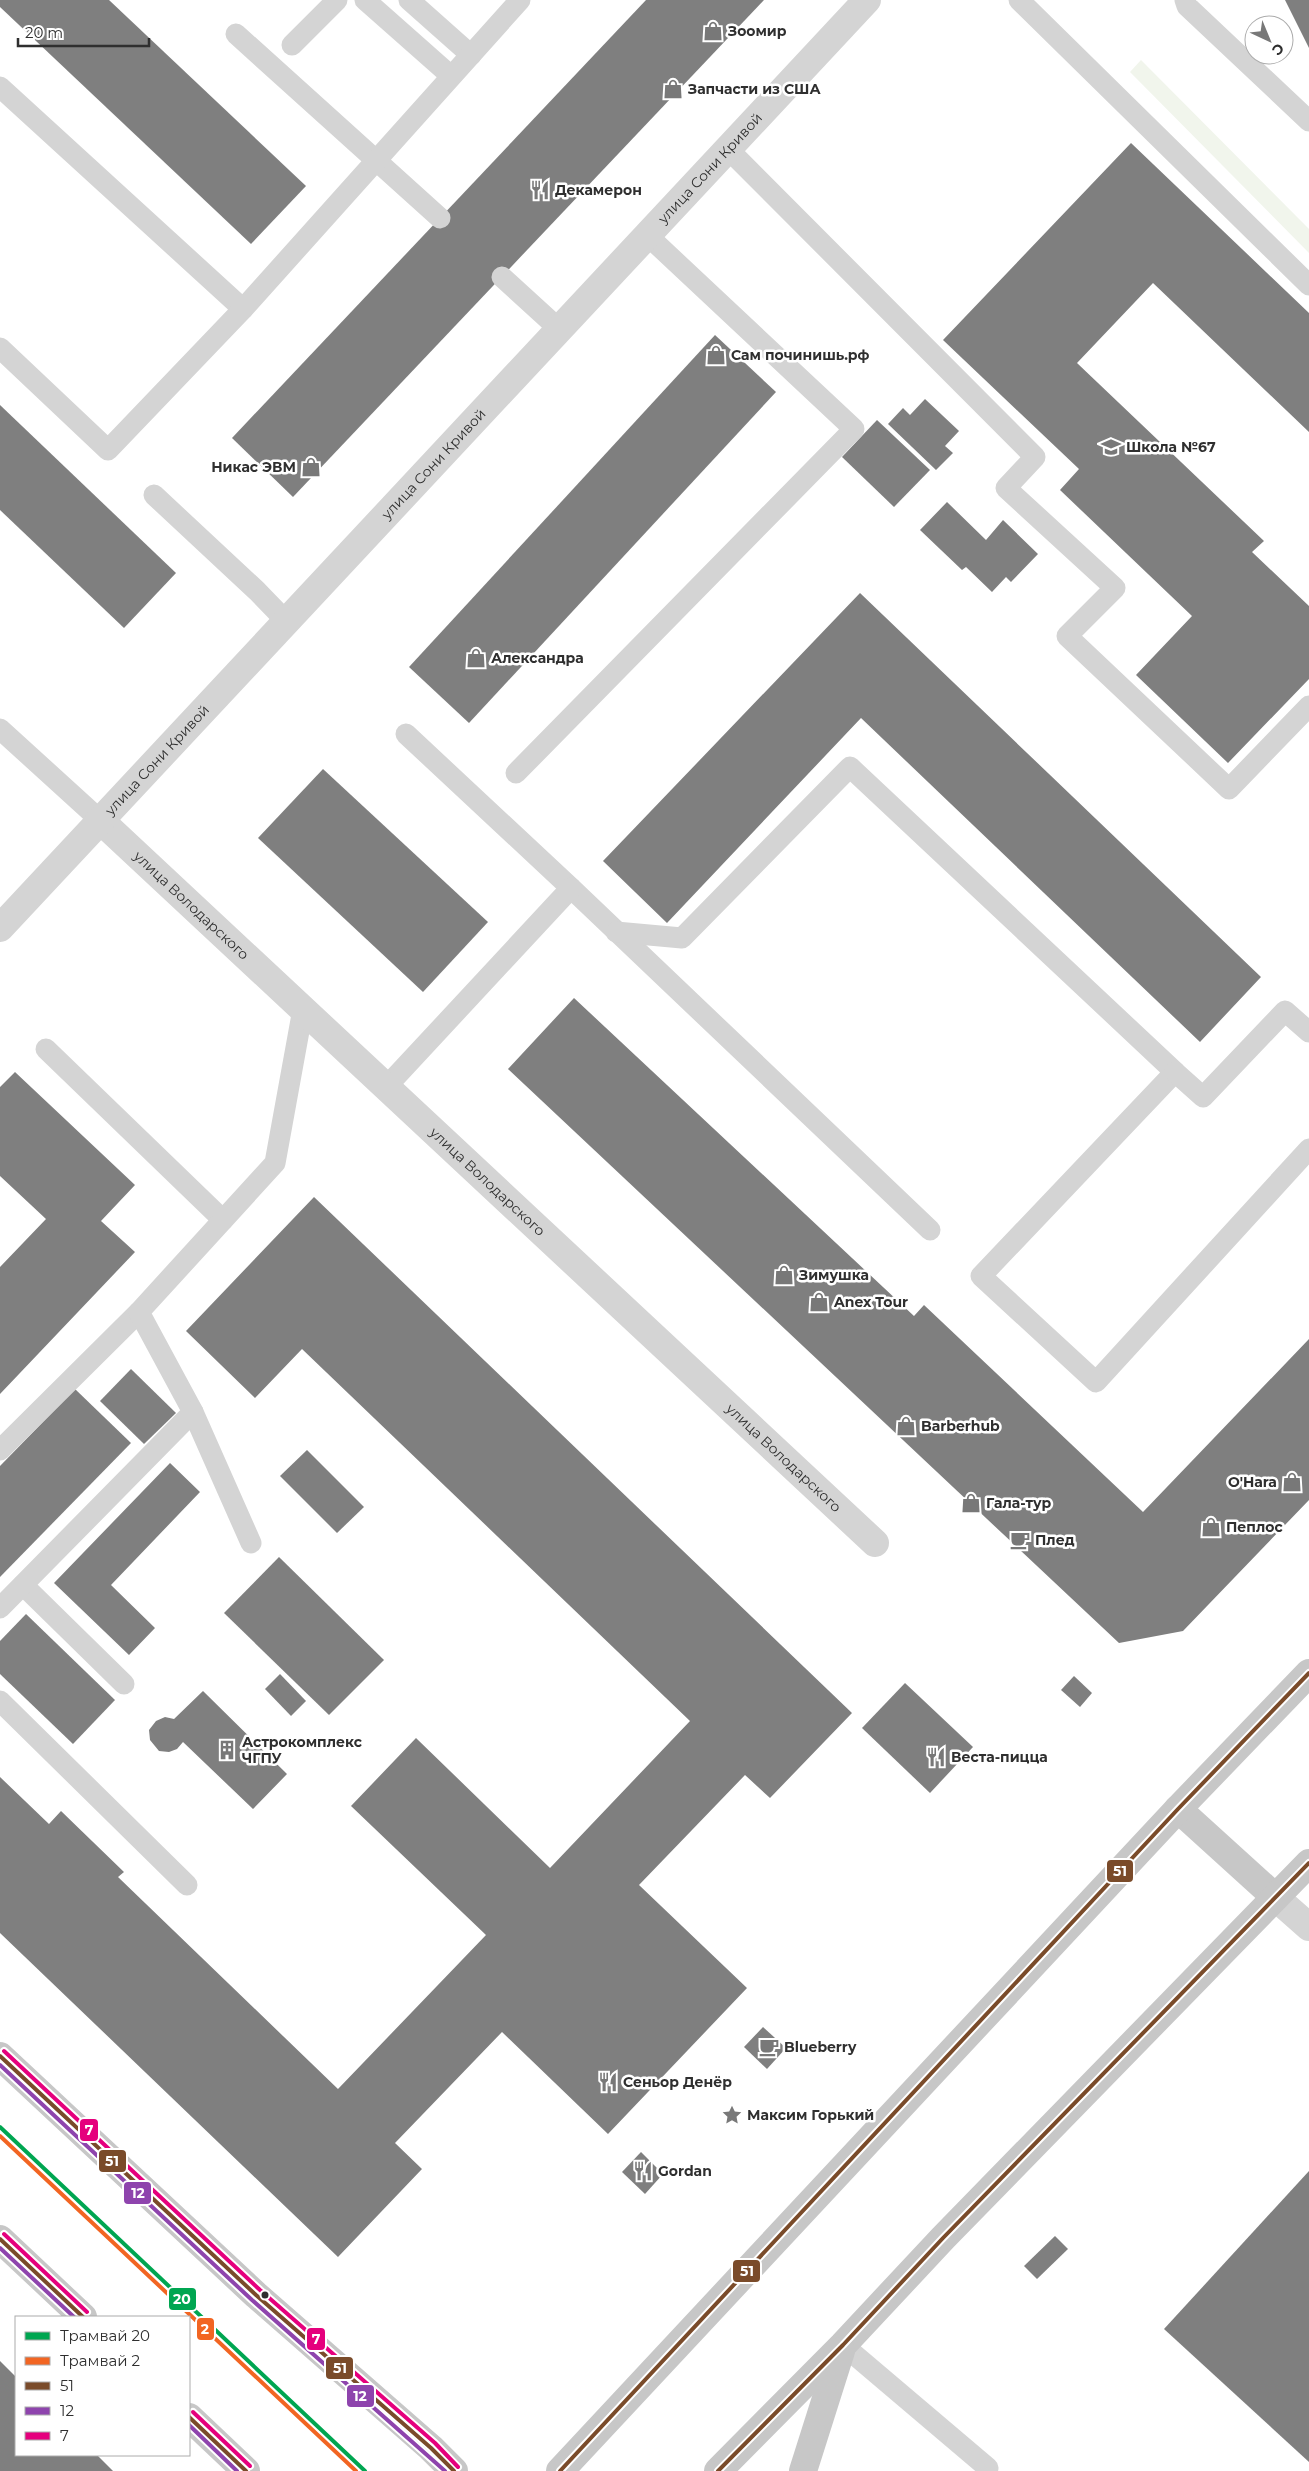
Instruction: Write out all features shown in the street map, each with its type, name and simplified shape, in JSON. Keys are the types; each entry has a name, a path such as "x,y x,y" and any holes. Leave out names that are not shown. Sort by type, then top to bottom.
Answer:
{"main road":[{"path":"560,2471 1178,1809 1309,1673"},
{"path":"1178,1809 1275,1897"},
{"path":"718,2471 843,2345 957,2224 1309,1863"},
{"path":"0,2056 256,2295 431,2448 454,2471"},
{"path":"0,2239 82,2316"},
{"path":"803,2471 843,2345"},
{"path":"190,2418 246,2471"}],"street":[{"name":"улица Сони Кривой","path":"0,928 867,0"},
{"name":"улица Володарского","path":"100,820 875,1543"},
{"path":"1275,1897 1309,1927"}],"lane":[{"path":"292,44 337,0"},
{"path":"366,0 451,76"},
{"path":"409,0 471,55"},
{"path":"0,348 108,450 243,309 520,0"},
{"path":"1019,0 1309,284"},
{"path":"1185,0 1187,6 1309,121"},
{"path":"236,34 440,218"},
{"path":"0,87 243,309"},
{"path":"727,148 1035,457 1006,488 1115,588 1067,636 1229,789 1309,706"},
{"path":"516,774 854,429 647,235"},
{"path":"502,277 559,329"},
{"path":"154,495 286,621"},
{"path":"0,729 100,820"},
{"path":"406,734 571,888 930,1230"},
{"path":"616,932 682,938 850,767 1203,1097 1285,1011 1309,1032"},
{"path":"387,1086 571,888"},
{"path":"0,1450 139,1312 275,1163 303,1009"},
{"path":"46,1049 223,1220"},
{"path":"1175,1072 980,1276 1096,1382 1309,1149"},
{"path":"139,1312 193,1412 251,1543"},
{"path":"0,1608 193,1412"},
{"path":"23,1585 124,1684"},
{"path":"0,1701 187,1885"},
{"path":"843,2345 988,2468"}],"shaded area":[{"path":"1141,60 1309,229 1309,253 1130,72"}],"building":[{"path":"0,0 109,0 306,186 251,244 0,7"},
{"path":"646,0 764,0 293,497 232,438"},
{"path":"1285,0 1309,0 1309,48 1294,15"},
{"path":"1131,143 1309,313 1309,432 1153,283 1077,363 1264,541 1252,552 1309,606 1309,679 1228,763 1136,675 1192,616 1060,490 1079,469 943,340"},
{"path":"715,335 776,392 469,723 409,667"},
{"path":"925,399 959,431 945,446 953,453 936,470 888,424 903,408 910,415"},
{"path":"0,405 176,573 124,628 0,510"},
{"path":"877,420 930,470 894,507 842,457"},
{"path":"947,502 986,540 1003,520 1038,554 1011,582 1006,577 992,592 966,567 962,570 920,530"},
{"path":"860,593 1261,977 1200,1042 861,718 667,923 603,861"},
{"path":"323,769 488,922 423,992 258,838"},
{"path":"574,998 914,1316 924,1305 1143,1512 1309,1339 1309,1500 1183,1631 1119,1643 508,1069"},
{"path":"15,1072 135,1185 101,1221 135,1252 0,1394 0,1267 46,1219 0,1176 0,1087"},
{"path":"314,1197 852,1713 770,1798 745,1775 639,1885 747,1988 608,2134 502,2032 395,2143 422,2169 338,2257 0,1933 0,1777 49,1824 61,1811 124,1872 118,1877 338,2089 486,1935 351,1806 416,1738 550,1868 690,1721 302,1349 255,1398 186,1331"},
{"path":"131,1369 176,1413 144,1444 100,1401"},
{"path":"75,1389 131,1443 0,1577 0,1466"},
{"path":"307,1450 364,1507 337,1533 280,1476"},
{"path":"170,1463 200,1492 111,1585 155,1628 129,1655 54,1583"},
{"path":"279,1557 384,1660 329,1715 224,1613"},
{"path":"26,1614 115,1700 73,1744 0,1674 0,1641"},
{"path":"280,1674 306,1701 291,1716 265,1689"},
{"path":"1074,1676 1092,1693 1080,1707 1061,1690"},
{"path":"905,1683 973,1747 930,1793 862,1728"},
{"name":"Астрокомплекс ЧГПУ","path":"203,1691 287,1774 253,1809 183,1742 177,1749 169,1752 159,1751 150,1740 149,1730 156,1721 165,1717 174,1719"},
{"path":"763,2027 786,2048 767,2069 744,2047"},
{"path":"641,2152 663,2174 645,2194 622,2172"},
{"path":"1309,2171 1309,2462 1164,2329"},
{"path":"1055,2236 1068,2249 1037,2279 1024,2266"},
{"path":"0,2361 15,2376 15,2456 98,2456 113,2471 0,2471"}],"tram line":[{"name":"20","path":"0,2127 365,2471"},
{"name":"2","path":"0,2136 356,2471"}],"transit line":[{"name":"51","path":"560,2471 1178,1809 1309,1673"},
{"name":"51","path":"718,2471 843,2345 943,2238 1309,1863"},
{"name":"7","path":"4,2051 260,2290 435,2443 458,2467"},
{"name":"51","path":"0,2056 256,2295 431,2448 454,2471"},
{"name":"12","path":"0,2065 252,2300 445,2471"},
{"name":"7","path":"4,2234 87,2312"},
{"name":"51","path":"0,2239 82,2316"},
{"name":"12","path":"0,2248 73,2316"},
{"name":"7","path":"193,2412 250,2466"},
{"name":"51","path":"190,2418 246,2471"},
{"name":"12","path":"190,2426 237,2471"}],"place":[{"name":"Зоомир","path":"713,31"},
{"name":"Запчасти из США","path":"673,89"},
{"name":"Декамерон","path":"540,190"},
{"name":"Сам починишь.рф","path":"716,355"},
{"name":"Школа №67","path":"1111,447"},
{"name":"Никас ЭВМ","path":"311,467"},
{"name":"Александра","path":"476,658"},
{"name":"Зимушка","path":"784,1275"},
{"name":"Anex Tour","path":"819,1302"},
{"name":"Barberhub","path":"906,1426"},
{"name":"O'Hara","path":"1292,1482"},
{"name":"Гала-тур","path":"971,1503"},
{"name":"Пеплос","path":"1211,1527"},
{"name":"Плед","path":"1020,1540"},
{"name":"Астрокомплекс ЧГПУ","path":"227,1750"},
{"name":"Веста-пицца","path":"936,1757"},
{"name":"Blueberry","path":"769,2047"},
{"name":"Сеньор Денёр","path":"608,2082"},
{"name":"Максим Горький","path":"732,2115"},
{"name":"Gordan","path":"643,2171"}]}
